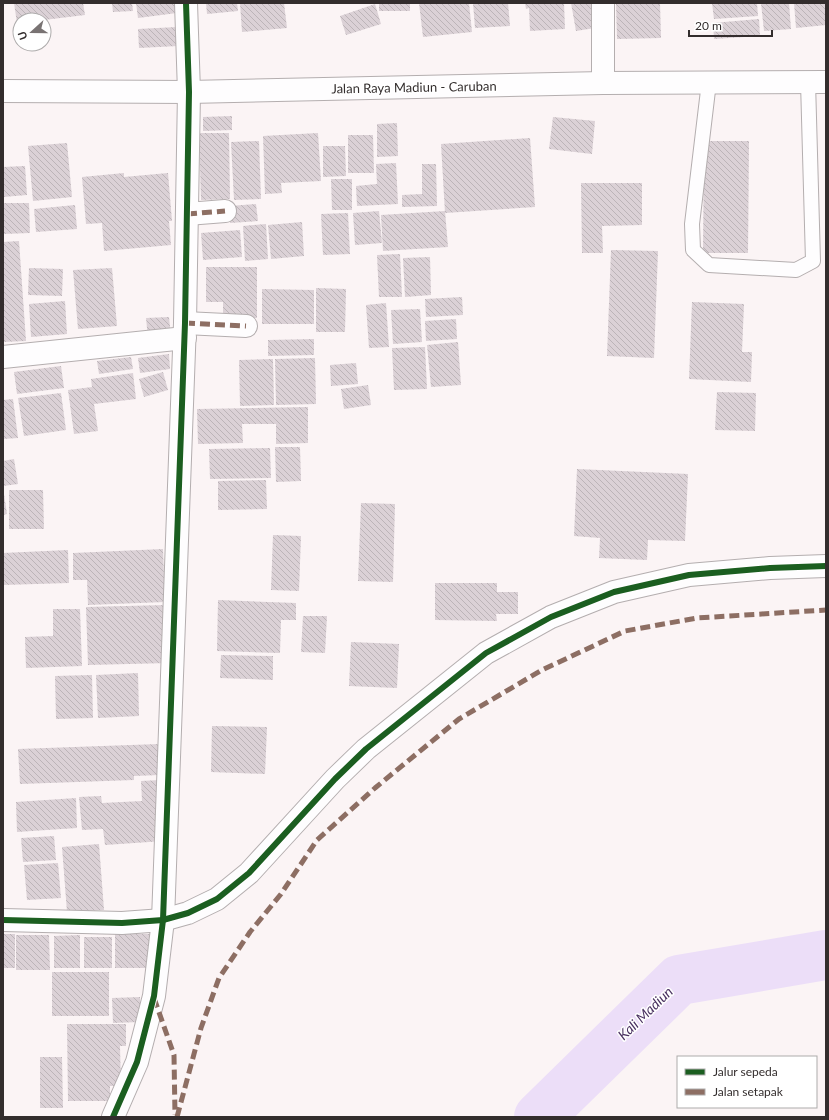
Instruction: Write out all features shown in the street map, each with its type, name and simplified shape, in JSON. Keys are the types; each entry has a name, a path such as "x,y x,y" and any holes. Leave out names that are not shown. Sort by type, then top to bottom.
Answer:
{"main road":[{"path":"113,1117 137,1062 154,996 163,920 185,330 189,92 186,3"},
{"path":"603,3 603,83"},
{"name":"Jalan Raya Madiun - Caruban","path":"3,91 189,92 603,83 817,82"},
{"path":"187,214 225,211"},
{"path":"3,357 185,330 246,326"},
{"path":"3,920 122,923 163,920 188,913 217,899 249,873 335,779 366,749 486,653 551,616 614,592 689,575 770,568 826,566"}],"lane":[{"path":"709,82 692,224 693,250 709,265 796,270 813,261 817,82"}],"building":[{"path":"14,3 83,3 85,15 52,19 52,12 15,12"},
{"path":"112,3 132,3 133,11 113,12"},
{"path":"136,3 175,3 177,13 138,18"},
{"path":"206,3 237,3 238,11 207,14"},
{"path":"240,3 284,3 287,28 242,32"},
{"path":"379,3 410,3 410,11 379,11"},
{"path":"419,3 469,3 472,32 423,37"},
{"path":"473,3 508,3 510,26 475,28"},
{"path":"525,3 564,3 565,29 530,31 529,8 526,9"},
{"path":"571,3 597,3 601,27 576,31"},
{"path":"616,3 660,3 661,38 617,39"},
{"path":"712,3 757,3 758,16 714,19"},
{"path":"761,3 789,3 791,29 764,31"},
{"path":"794,3 826,3 826,25 796,28"},
{"path":"375,4 381,24 346,35 340,16"},
{"path":"759,19 760,36 714,39 713,23"},
{"path":"177,27 178,46 139,48 138,29"},
{"path":"232,116 232,130 203,131 203,117"},
{"path":"553,117 595,121 592,154 549,149"},
{"path":"397,123 398,156 377,157 377,124"},
{"path":"199,133 229,133 230,199 201,200"},
{"path":"318,133 321,181 281,183 282,193 265,194 263,136"},
{"path":"348,135 373,135 374,173 348,173"},
{"path":"530,138 535,207 445,213 441,144"},
{"path":"259,141 261,199 234,200 231,142"},
{"path":"704,141 749,141 748,253 703,253"},
{"path":"67,143 72,197 33,201 28,146"},
{"path":"323,146 345,146 346,176 323,177"},
{"path":"396,163 398,204 357,206 356,186 377,184 376,164"},
{"path":"422,164 436,164 437,206 402,207 402,195 422,194"},
{"path":"25,166 27,195 3,197 3,167"},
{"path":"124,173 124,177 168,173 172,221 169,221 171,245 104,251 102,223 86,224 82,177"},
{"path":"331,179 352,179 352,210 332,210"},
{"path":"581,183 642,183 642,225 602,226 603,253 582,253"},
{"path":"3,203 29,203 30,233 3,234"},
{"path":"256,204 258,221 230,223 229,206"},
{"path":"75,205 77,229 36,232 34,209"},
{"path":"379,211 382,243 355,245 353,213"},
{"path":"445,211 448,247 383,251 381,215"},
{"path":"348,213 350,254 323,255 321,214"},
{"path":"302,222 304,256 271,259 268,225"},
{"path":"266,224 268,259 245,261 243,226"},
{"path":"240,230 242,257 203,260 201,233"},
{"path":"19,241 26,341 3,342 3,242"},
{"path":"611,250 658,251 654,358 607,356"},
{"path":"400,254 402,297 379,297 377,255"},
{"path":"430,257 431,295 405,297 403,258"},
{"path":"206,267 257,267 257,318 223,318 223,302 206,302"},
{"path":"29,268 63,269 62,296 28,295"},
{"path":"112,268 117,326 78,329 73,270"},
{"path":"316,288 346,289 345,332 316,332"},
{"path":"262,289 314,290 314,324 262,324"},
{"path":"462,297 463,315 426,317 425,299"},
{"path":"65,301 67,334 31,337 29,304"},
{"path":"692,302 744,304 742,352 752,352 751,382 689,379"},
{"path":"386,303 389,347 369,348 366,305"},
{"path":"420,309 422,342 393,344 391,310"},
{"path":"169,317 171,336 148,338 146,318"},
{"path":"456,319 457,339 426,341 425,321"},
{"path":"314,339 314,355 268,356 268,340"},
{"path":"458,342 461,385 431,387 427,345"},
{"path":"425,347 427,389 394,390 392,348"},
{"path":"169,354 170,369 140,373 138,358"},
{"path":"131,357 133,369 99,374 97,361"},
{"path":"315,358 316,404 276,405 275,359"},
{"path":"273,359 274,405 240,406 239,360"},
{"path":"356,363 358,384 331,386 330,365"},
{"path":"61,366 64,388 17,394 14,372"},
{"path":"163,372 168,390 144,397 139,379"},
{"path":"133,373 136,399 94,404 98,431 74,434 68,390 92,387 91,379"},
{"path":"368,385 371,405 344,409 341,389"},
{"path":"717,392 756,393 755,431 715,430"},
{"path":"61,393 66,430 24,436 18,398"},
{"path":"13,399 18,438 3,439 3,400"},
{"path":"308,407 308,443 276,444 276,424 242,424 243,443 198,444 197,409"},
{"path":"275,447 300,447 301,481 276,482"},
{"path":"270,448 271,478 210,479 209,449"},
{"path":"14,459 18,484 3,486 3,461"},
{"path":"577,469 688,474 685,541 648,540 647,560 599,558 600,538 574,536"},
{"path":"266,480 267,509 218,510 218,481"},
{"path":"9,490 43,490 44,529 9,529"},
{"path":"3,494 7,514 3,515"},
{"path":"361,503 395,504 393,582 358,581"},
{"path":"273,535 301,536 299,591 271,590"},
{"path":"163,549 165,602 88,605 87,580 73,580 73,553"},
{"path":"68,550 69,583 3,585 3,553"},
{"path":"435,583 497,583 497,592 518,592 518,614 496,614 497,621 435,620"},
{"path":"218,600 296,603 296,620 281,620 280,653 217,651"},
{"path":"166,605 169,663 88,665 86,607"},
{"path":"53,609 80,609 82,666 26,668 25,637 53,636"},
{"path":"303,616 327,616 325,653 301,652"},
{"path":"351,642 399,644 397,688 349,686"},
{"path":"221,655 273,656 273,680 220,678"},
{"path":"138,673 139,716 98,718 96,675"},
{"path":"92,675 93,718 56,719 55,676"},
{"path":"212,726 267,727 265,774 211,772"},
{"path":"159,744 160,775 134,776 134,780 20,784 18,749"},
{"path":"160,780 164,841 105,845 103,829 82,830 79,797 101,796 102,803 142,801 141,781"},
{"path":"76,798 77,828 17,832 16,802"},
{"path":"54,836 56,860 23,862 21,838"},
{"path":"99,844 104,910 67,912 62,847"},
{"path":"58,863 61,898 27,900 24,865"},
{"path":"135,924 135,934 156,934 157,968 115,968 115,925"},
{"path":"3,934 15,934 15,968 3,968"},
{"path":"16,935 49,935 50,970 16,970"},
{"path":"80,935 80,968 54,968 54,936"},
{"path":"84,937 112,937 112,968 84,968"},
{"path":"52,972 109,972 109,1016 52,1016"},
{"path":"140,997 140,1022 113,1023 112,998"},
{"path":"67,1024 126,1024 126,1046 120,1046 121,1086 110,1086 110,1101 68,1101"},
{"path":"40,1057 62,1057 63,1108 40,1108"}],"waterway":[{"name":"Kali Madiun","path":"539,1117 679,980 826,955"}],"marked path":[{"path":"187,214 225,211"},
{"path":"185,323 246,326"},
{"path":"177,1117 201,1028 219,978 250,932 281,894 317,840 375,788 459,719 542,670 625,631 697,618 826,610"},
{"path":"154,998 174,1055 175,1115"}],"cycle path":[{"path":"113,1117 137,1062 154,996 163,920 185,323 189,92 186,3"},
{"path":"3,920 122,923 163,920 188,913 217,899 249,873 335,779 366,749 486,653 551,617 614,592 689,575 770,568 826,566"}]}
